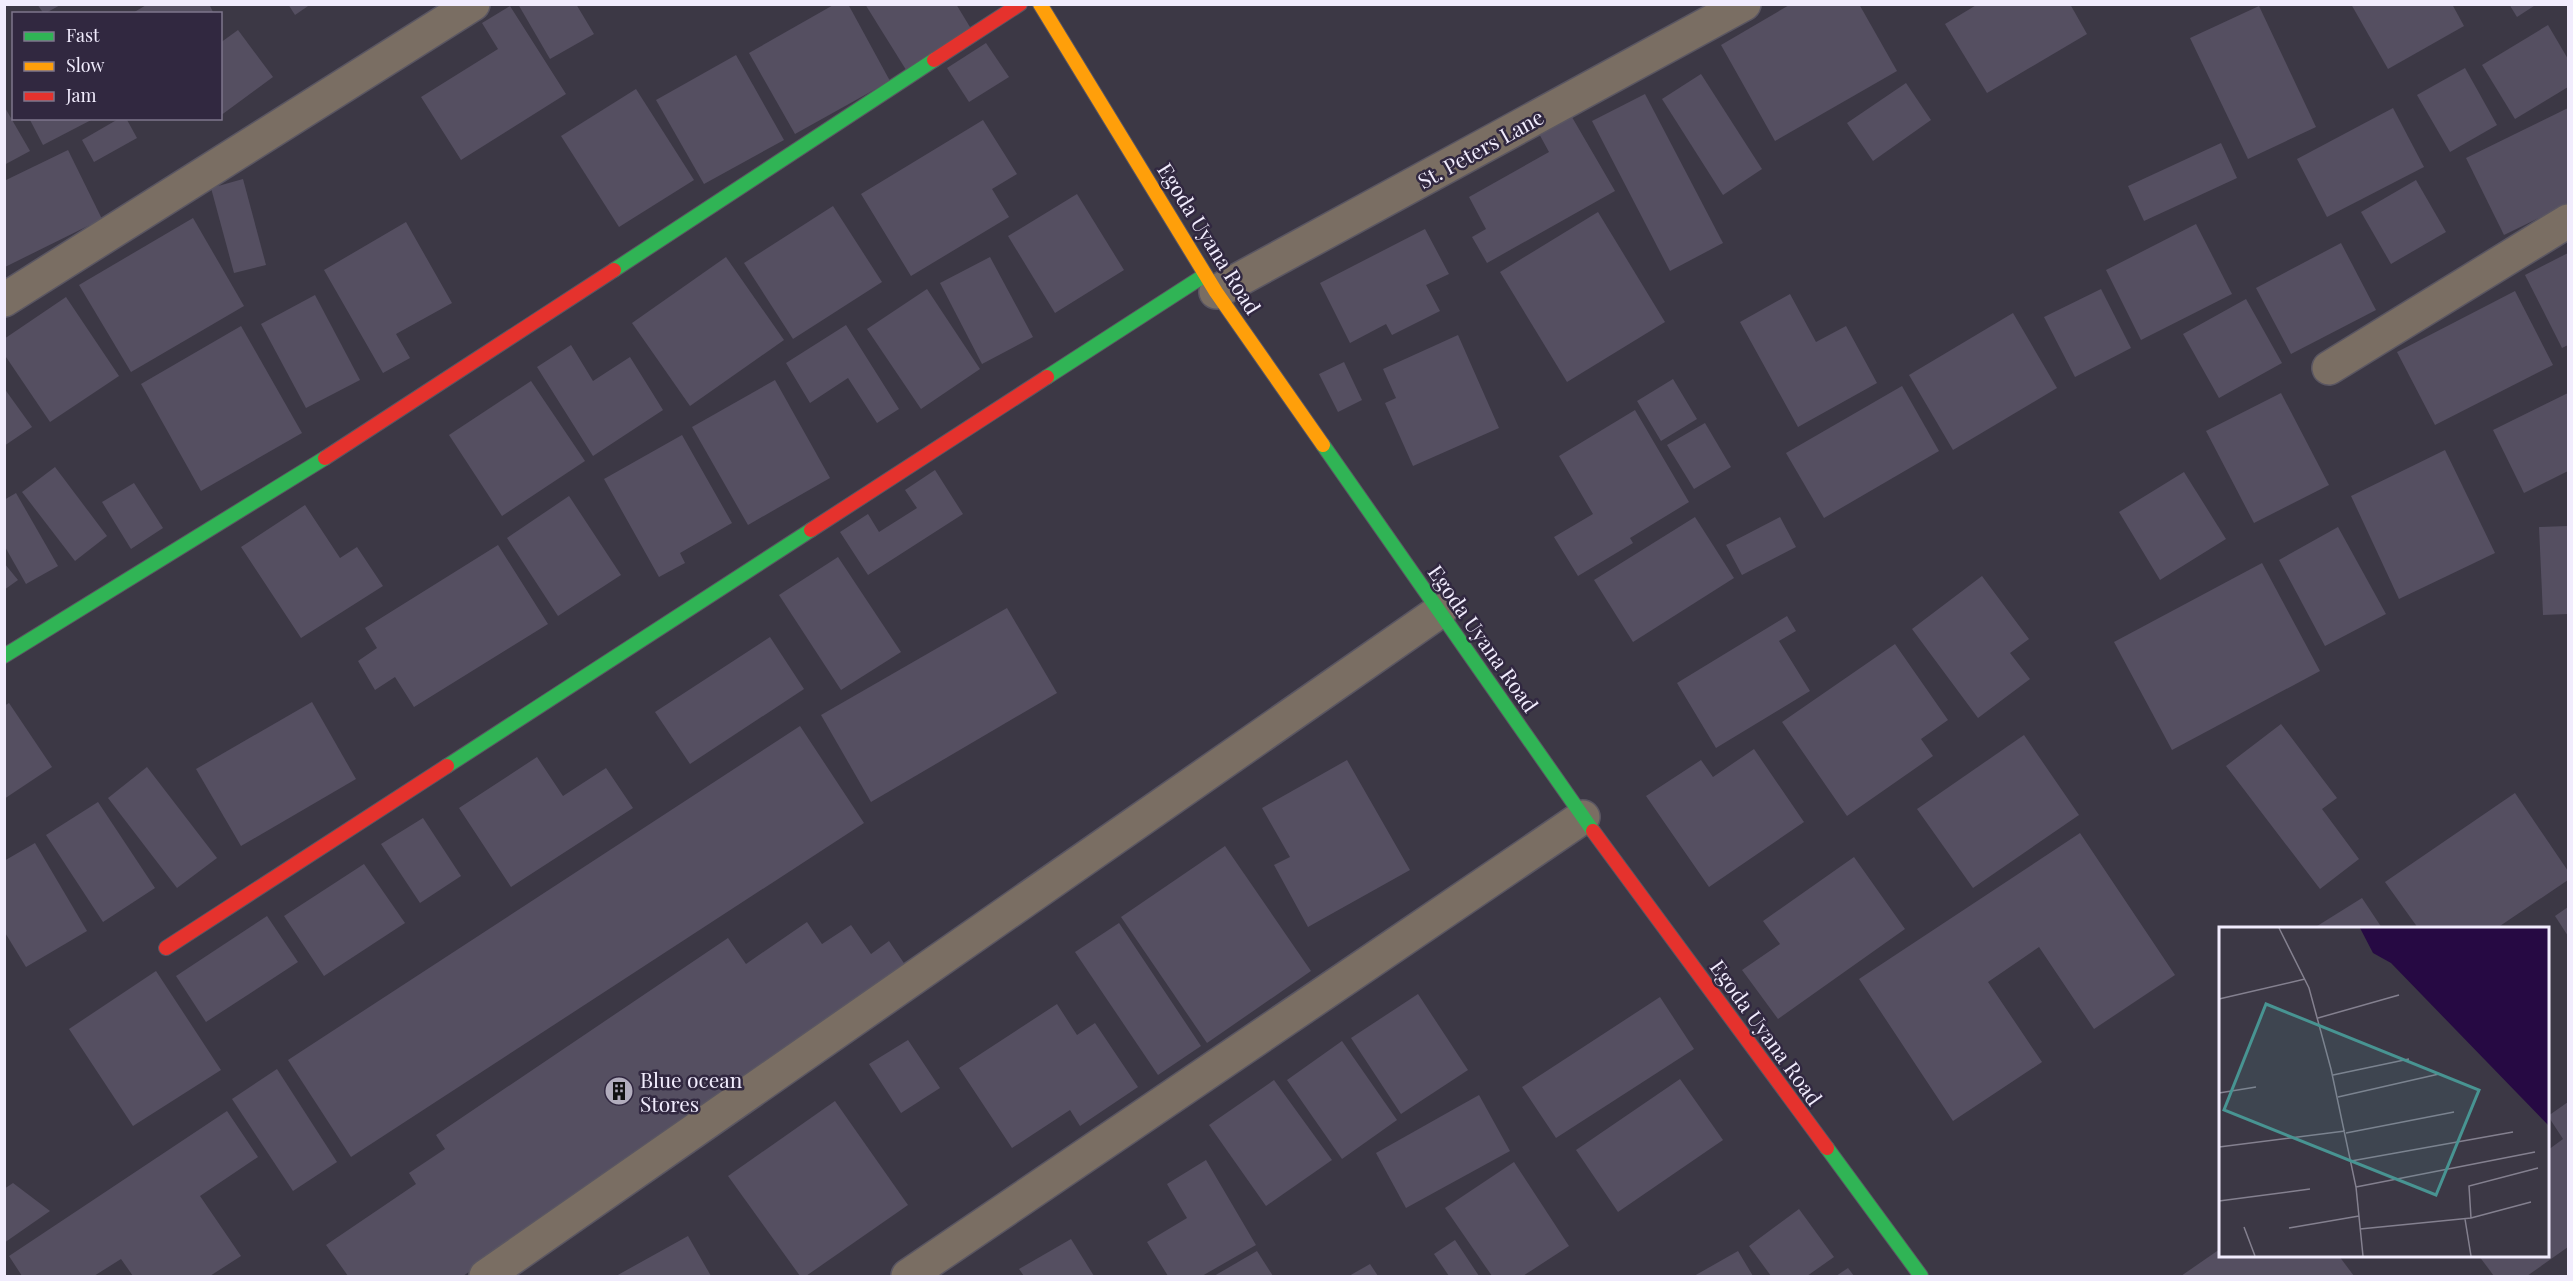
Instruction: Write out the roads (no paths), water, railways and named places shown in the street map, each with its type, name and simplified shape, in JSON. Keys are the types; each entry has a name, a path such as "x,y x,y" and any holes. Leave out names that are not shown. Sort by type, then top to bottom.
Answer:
{"street":[{"path":"4,300 473,4"},
{"path":"4,656 266,497 1020,4"},
{"name":"Egoda Uyana Road","path":"1040,4 1211,283 1583,817 1922,1276"},
{"name":"St. Peters Lane","path":"1211,283 1744,4"},
{"path":"2329,368 2568,221"},
{"path":"166,948 1211,283"},
{"path":"486,1276 1440,611"},
{"path":"908,1276 1583,817"}],"place":[{"name":"Blue ocean Stores","path":"619,1091"}]}
